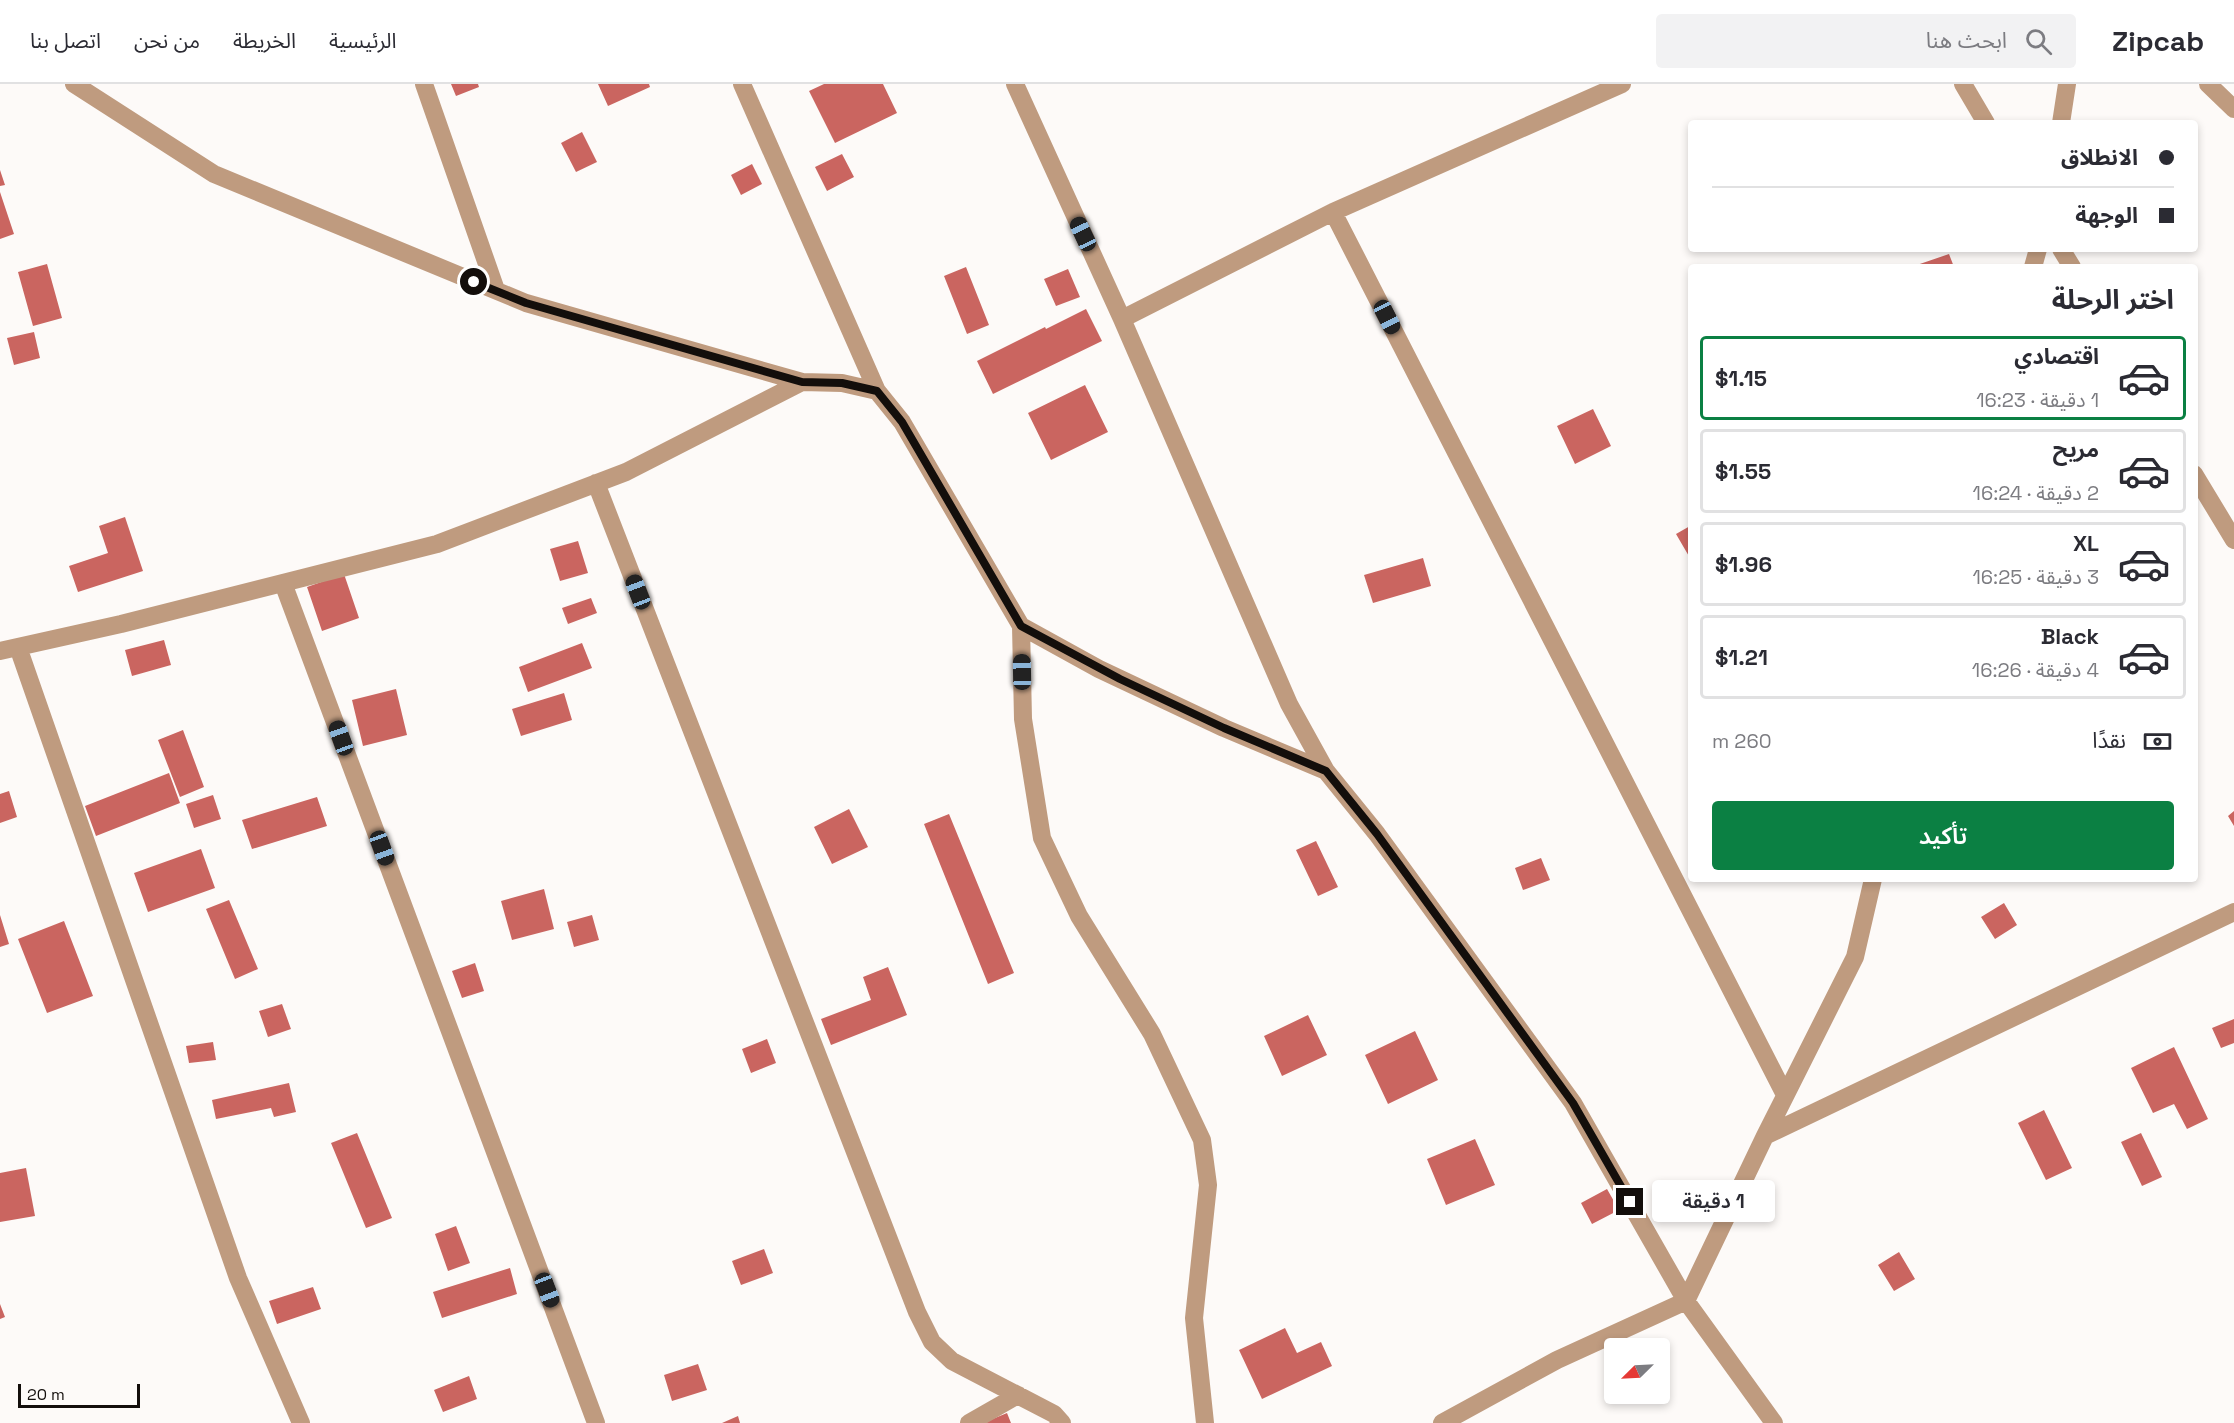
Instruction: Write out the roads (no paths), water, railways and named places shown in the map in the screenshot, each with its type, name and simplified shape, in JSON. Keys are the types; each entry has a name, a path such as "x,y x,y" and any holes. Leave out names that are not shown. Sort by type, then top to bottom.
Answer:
{"street":[{"path":"74,84 214,174 526,303 802,382 842,383 877,391"},
{"path":"424,84 496,290"},
{"path":"742,84 877,391 902,422 1021,626 1023,719 1042,838 1079,916 1152,1034 1202,1140 1208,1185 1194,1318 1205,1423"},
{"path":"1015,84 1122,319 1289,704 1326,771 1377,834 1573,1103 1686,1301 1774,1423"},
{"path":"1122,319 1333,212 1622,84"},
{"path":"1963,84 1984,120"},
{"path":"2061,120 2067,84"},
{"path":"2208,84 2234,109"},
{"path":"1333,212 1785,1095"},
{"path":"301,1423 238,1278 9,649 121,624 437,544 626,472 802,382"},
{"path":"2198,481 2234,540"},
{"path":"596,483 917,1312 932,1342 952,1361 1054,1414 1062,1423"},
{"path":"283,583 596,1423"},
{"path":"1021,626 1120,679 1224,728 1326,771"},
{"path":"1442,1423 1557,1360 1686,1301 1785,1095 1855,957 1872,882"},
{"path":"1765,1136 2234,912"},
{"path":"969,1423 1018,1395"}]}
